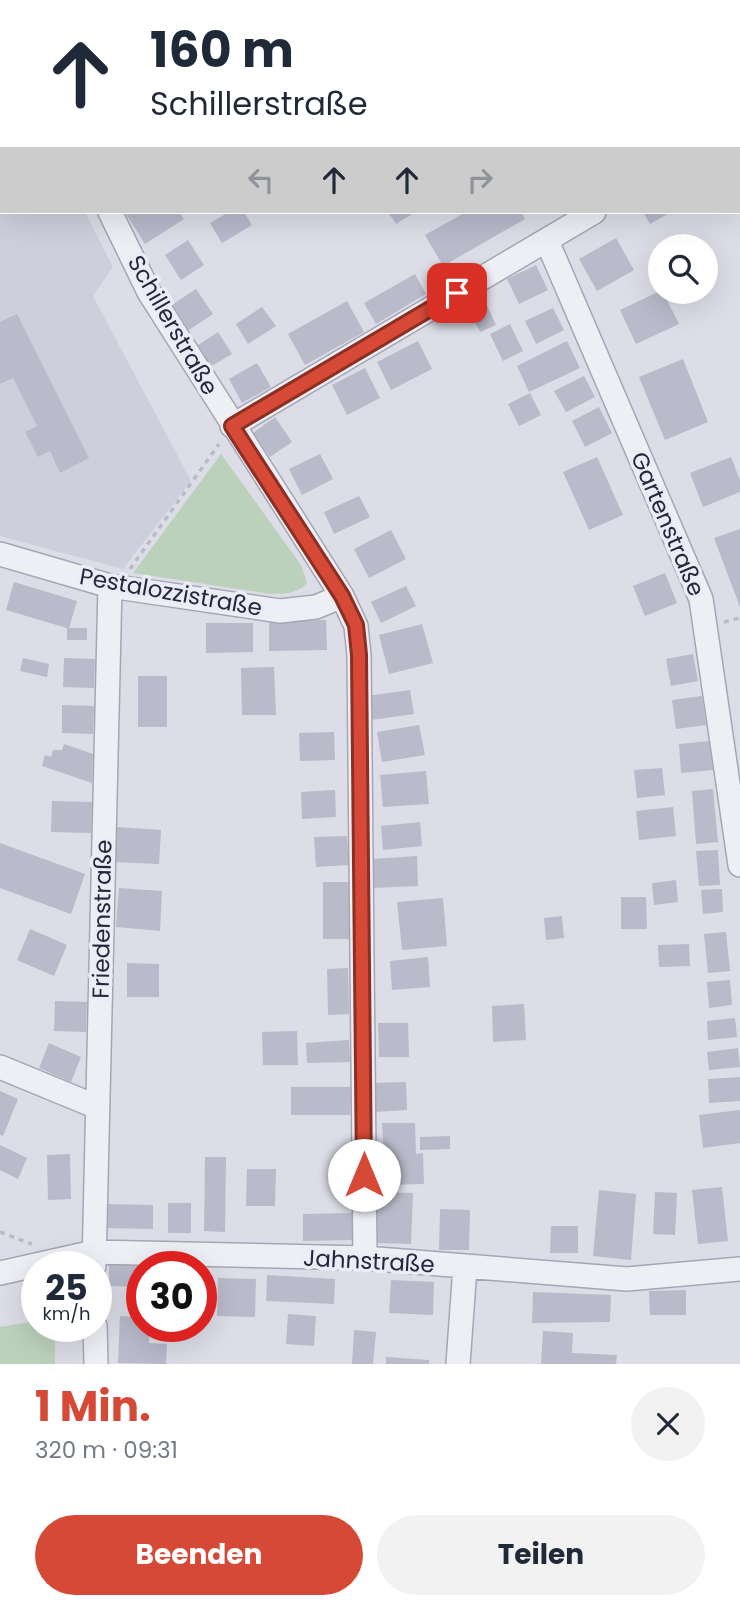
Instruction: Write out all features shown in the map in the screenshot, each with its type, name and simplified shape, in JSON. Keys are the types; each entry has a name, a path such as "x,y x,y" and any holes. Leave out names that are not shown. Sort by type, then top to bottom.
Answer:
{"street":[{"name":"Schillerstraße","path":"111,214 149,292 342,596 356,625 359,655 365,1258"},
{"path":"232,426 591,214"},
{"name":"Gartenstraße","path":"547,241 701,599 740,865"},
{"name":"Pestalozzistraße","path":"0,554 113,587 280,611 316,607 342,596"},
{"name":"Friedenstraße","path":"94,1251 113,587"},
{"path":"0,1067 97,1107"},
{"name":"Jahnstraße","path":"112,1259 365,1258 627,1279 740,1269"},
{"path":"458,1364 465,1267"},
{"name":"Jahnstraße","path":"0,1273 21,1270"},
{"path":"95,1342 96,1364"}],"path":[{"path":"113,587 232,426"}],"shaded area":[{"path":"0,214 86,214 113,267 93,296 191,481 123,569 0,536"}],"green space":[{"path":"221,454 301,565 307,583 299,589 270,594 133,573"},
{"path":"21,1324 21,1342 55,1342 55,1364 0,1364 0,1327"}],"building":[{"path":"126,214 180,214 184,219 145,244"},
{"path":"226,214 245,214 252,225 222,243 210,223"},
{"path":"389,214 412,214 396,224"},
{"path":"462,214 522,214 525,219 443,266 425,235"},
{"path":"644,214 668,214 650,224"},
{"path":"616,238 634,270 597,291 579,259"},
{"path":"188,240 204,265 181,280 165,255"},
{"path":"536,265 548,290 519,304 507,279"},
{"path":"415,274 426,294 376,324 364,303"},
{"path":"196,289 213,314 189,330 172,305"},
{"path":"648,297 648,304 669,304 679,324 636,344 620,310"},
{"path":"347,301 364,332 305,365 288,334"},
{"path":"485,301 496,325 480,332 469,309"},
{"path":"262,307 276,326 248,344 236,324"},
{"path":"553,308 564,330 536,344 525,321"},
{"path":"17,314 89,458 60,473 50,451 38,457 25,432 37,426 13,378 0,384 0,322"},
{"path":"510,324 523,351 503,361 490,334"},
{"path":"218,332 232,354 208,368 195,347"},
{"path":"418,341 432,369 391,390 377,362"},
{"path":"567,341 580,368 529,392 517,366"},
{"path":"683,359 708,422 665,440 639,377"},
{"path":"257,363 271,387 242,403 229,379"},
{"path":"365,368 380,398 347,415 332,385"},
{"path":"584,376 595,397 566,412 554,391"},
{"path":"530,393 541,415 519,426 508,404"},
{"path":"599,407 612,433 585,447 572,421"},
{"path":"275,417 292,442 270,457 253,433"},
{"path":"320,454 333,479 302,495 289,469"},
{"path":"597,457 623,515 589,530 563,472"},
{"path":"731,457 740,480 740,492 703,507 690,473"},
{"path":"359,496 370,517 334,534 324,512"},
{"path":"740,529 740,607 714,538"},
{"path":"391,530 406,559 369,578 354,549"},
{"path":"665,573 677,603 645,616 633,586"},
{"path":"14,582 77,601 69,628 87,628 87,640 67,640 67,628 6,610"},
{"path":"406,586 416,606 381,623 371,602"},
{"path":"326,620 327,650 269,651 269,621"},
{"path":"206,623 253,623 253,652 206,653"},
{"path":"422,624 433,663 389,674 379,635"},
{"path":"693,654 698,681 671,686 666,659"},
{"path":"23,658 49,664 47,677 20,671"},
{"path":"64,658 95,659 94,688 63,687"},
{"path":"274,667 276,715 242,715 241,668"},
{"path":"138,676 167,676 167,727 138,727"},
{"path":"410,690 414,714 371,720 367,696"},
{"path":"702,696 706,725 676,729 672,700"},
{"path":"62,705 94,706 93,734 62,733"},
{"path":"419,725 425,755 382,762 377,732"},
{"path":"334,732 335,760 300,761 299,733"},
{"path":"710,741 713,770 681,773 679,744"},
{"path":"64,744 93,754 92,783 42,766 45,755 51,757 53,750 62,750"},
{"path":"662,768 665,795 637,798 634,770"},
{"path":"426,771 429,804 383,807 380,775"},
{"path":"713,789 718,842 696,844 692,791"},
{"path":"335,790 336,817 302,819 301,792"},
{"path":"52,801 92,802 91,833 51,832"},
{"path":"673,807 676,836 639,840 636,811"},
{"path":"420,822 422,846 383,850 381,826"},
{"path":"116,827 161,830 159,864 114,862"},
{"path":"347,836 349,865 316,867 314,837"},
{"path":"0,843 85,874 71,914 0,888"},
{"path":"718,850 720,885 699,886 696,851"},
{"path":"417,856 418,886 373,888 372,859"},
{"path":"676,880 678,902 654,905 652,883"},
{"path":"323,882 350,882 350,939 323,939"},
{"path":"119,888 162,891 160,931 116,927"},
{"path":"722,889 723,912 703,914 701,890"},
{"path":"621,897 646,897 647,929 621,929"},
{"path":"443,898 447,946 402,950 397,902"},
{"path":"562,916 564,938 546,940 544,918"},
{"path":"30,929 67,945 54,976 17,960"},
{"path":"726,932 730,971 708,973 704,934"},
{"path":"689,944 690,966 659,967 658,945"},
{"path":"428,957 430,987 392,990 390,961"},
{"path":"127,963 159,964 159,997 127,997"},
{"path":"348,968 349,1014 328,1015 327,969"},
{"path":"730,980 732,1005 709,1008 707,982"},
{"path":"55,1001 87,1002 86,1032 54,1031"},
{"path":"524,1004 526,1040 493,1042 492,1006"},
{"path":"735,1018 737,1037 708,1040 707,1021"},
{"path":"378,1023 408,1023 409,1057 379,1057"},
{"path":"297,1031 298,1065 263,1065 262,1032"},
{"path":"349,1040 350,1062 307,1063 306,1043"},
{"path":"49,1043 81,1057 71,1082 39,1068"},
{"path":"738,1048 740,1067 709,1070 707,1052"},
{"path":"740,1077 740,1101 709,1103 708,1079"},
{"path":"406,1082 407,1110 374,1112 373,1083"},
{"path":"291,1087 351,1087 350,1115 291,1115"},
{"path":"0,1091 18,1099 3,1136 0,1135"},
{"path":"740,1110 740,1143 703,1148 699,1115"},
{"path":"382,1123 415,1123 416,1154 423,1153 424,1184 386,1185"},
{"path":"450,1136 450,1149 420,1150 420,1137"},
{"path":"0,1145 27,1158 18,1179 0,1170"},
{"path":"70,1154 71,1199 48,1200 47,1155"},
{"path":"205,1157 226,1157 225,1232 204,1231"},
{"path":"247,1169 276,1169 275,1206 246,1206"},
{"path":"722,1187 728,1241 698,1244 692,1190"},
{"path":"599,1190 636,1194 631,1260 593,1256"},
{"path":"377,1192 413,1193 411,1244 375,1243"},
{"path":"655,1192 677,1193 675,1235 653,1234"},
{"path":"168,1203 191,1203 191,1233 168,1233"},
{"path":"103,1204 153,1205 153,1229 102,1228"},
{"path":"440,1209 470,1210 469,1250 439,1250"},
{"path":"354,1213 354,1240 303,1241 303,1214"},
{"path":"551,1226 578,1226 578,1253 550,1253"},
{"path":"112,1264 126,1265 126,1287 112,1286"},
{"path":"267,1275 335,1279 334,1304 266,1301"},
{"path":"218,1278 256,1279 255,1317 217,1316"},
{"path":"391,1280 434,1282 433,1315 389,1313"},
{"path":"686,1290 686,1315 650,1315 649,1291"},
{"path":"533,1292 611,1295 610,1322 532,1323"},
{"path":"288,1314 316,1316 314,1346 286,1344"},
{"path":"120,1316 126,1316 126,1342 167,1344 166,1364 118,1363"},
{"path":"354,1330 376,1332 373,1364 352,1364"},
{"path":"543,1331 573,1333 572,1353 617,1355 616,1364 541,1364"},
{"path":"386,1357 429,1360 429,1364 386,1364"}],"route":[{"path":"364,1175 362,812 356,625 342,596 232,426 457,293"}]}
